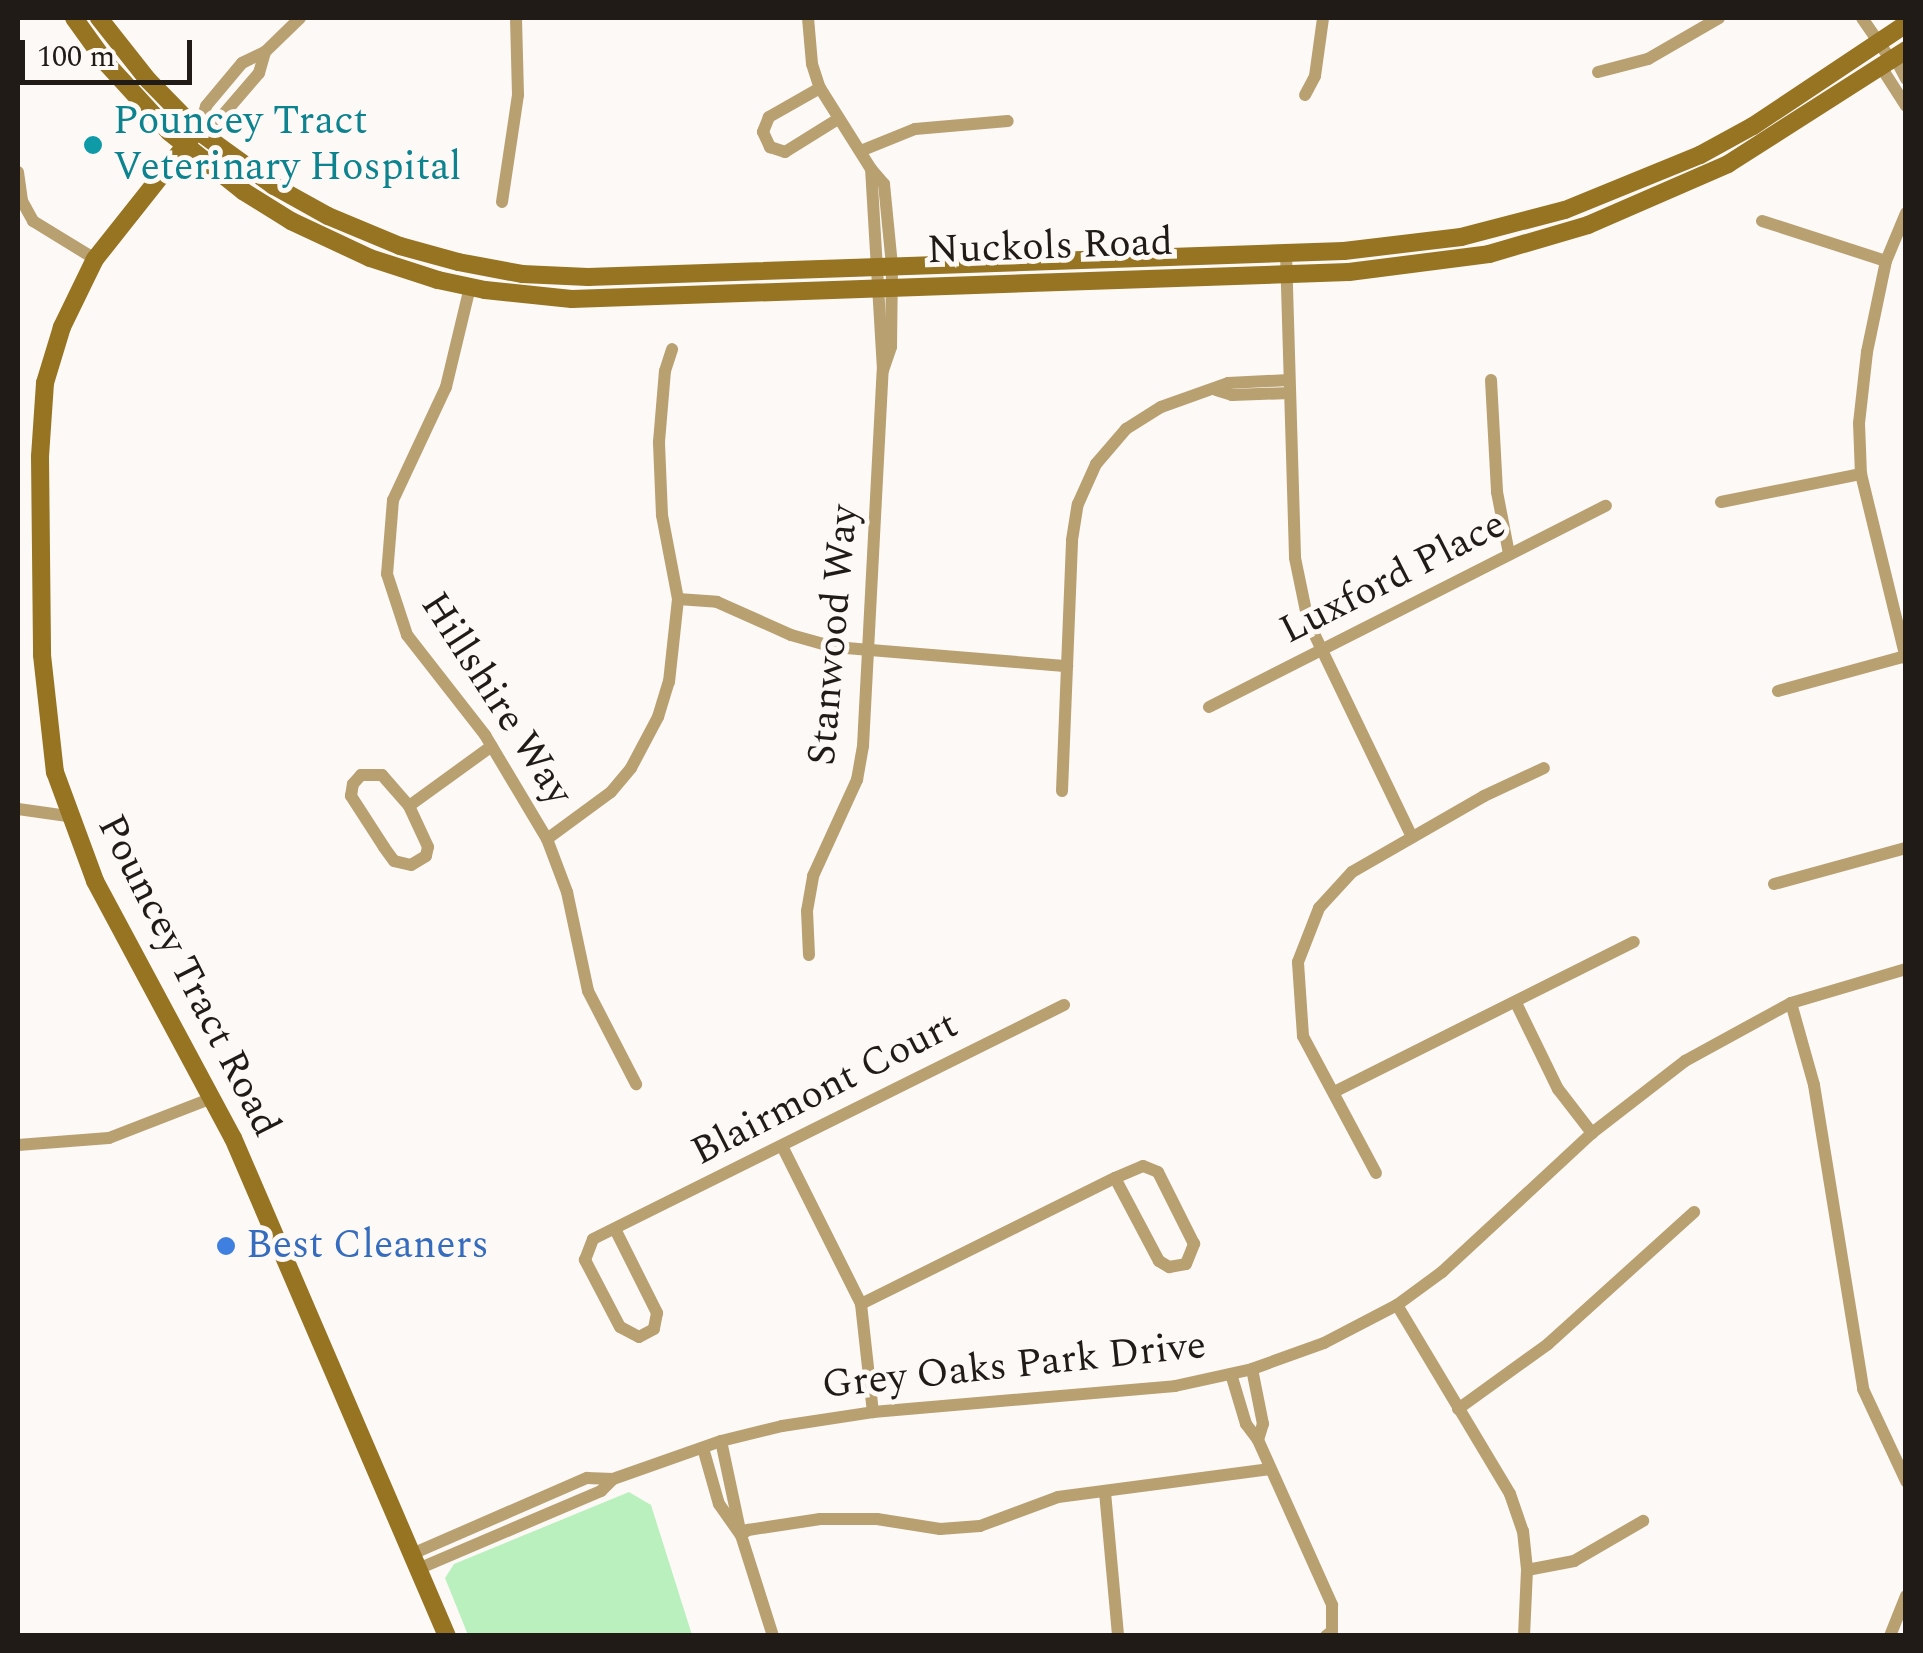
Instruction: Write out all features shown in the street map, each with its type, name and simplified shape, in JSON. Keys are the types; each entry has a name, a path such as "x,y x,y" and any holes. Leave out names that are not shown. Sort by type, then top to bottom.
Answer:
{"main road":[{"path":"74,18 136,98 184,145"},
{"path":"99,18 148,80 198,131"},
{"name":"Nuckols Road","path":"198,131 274,186 328,216 400,246 478,266 588,277 1285,253 1440,240 1520,224 1580,205 1647,179 1753,126 1906,24"},
{"name":"Nuckols Road","path":"184,145 264,206 332,242 406,270 470,287 572,298 1286,274 1430,264 1489,254 1588,225 1728,164 1893,59"},
{"name":"Pouncey Tract Road","path":"198,131 95,259 62,326 42,406 44,686 55,772 95,881 212,1098 255,1188 447,1636"}],"street":[{"path":"198,131 216,123 259,74 265,52 300,18"},
{"path":"502,202 518,95 516,18"},
{"name":"Stanwood Way","path":"808,18 812,64 820,88 884,184 885,267 869,650 860,764 813,876 806,911 809,955"},
{"path":"1304,95 1315,76 1322,18"},
{"path":"1598,72 1648,59 1719,18"},
{"path":"1862,18 1906,79"},
{"path":"1893,59 1906,106"},
{"path":"820,88 769,117 763,132 770,147 785,152 838,120"},
{"path":"863,150 915,129 1008,121"},
{"path":"18,172 22,201 33,221 95,259"},
{"path":"1778,690 1905,657 1861,474 1859,422 1867,352 1886,261 1906,213"},
{"path":"1762,221 1886,261"},
{"path":"1285,253 1281,355 1290,386 1295,558 1308,620 1412,837"},
{"name":"Hillshire Way","path":"470,287 446,388 393,500 387,574 406,635 492,746 546,839 567,892 588,991 636,1084"},
{"path":"546,839 611,792 645,746 669,682 678,599 659,478 660,405 672,349"},
{"path":"1492,380 1497,492 1509,554"},
{"path":"1062,791 1073,526 1096,464 1144,416 1182,398 1216,390 1232,395 1290,386"},
{"path":"1721,502 1861,474"},
{"name":"Luxford Place","path":"1209,707 1606,506"},
{"path":"678,599 717,602 815,643 1067,666"},
{"path":"409,806 492,746"},
{"path":"1376,1173 1336,1091 1303,1036 1298,962 1319,908 1352,872 1544,768"},
{"path":"360,775 382,775 409,806 428,848 426,856 412,865 394,861 350,796 353,784 360,775"},
{"path":"18,809 68,816"},
{"path":"1774,884 1906,848"},
{"path":"1336,1091 1634,942"},
{"name":"Grey Oaks Park Drive","path":"415,1561 601,1491 613,1478 721,1441 874,1412 1174,1386 1252,1369 1324,1344 1397,1305 1442,1272 1592,1134 1685,1061 1791,1003 1906,969"},
{"path":"1516,1003 1558,1089 1592,1134"},
{"path":"1791,1003 1814,1085 1863,1390 1906,1481"},
{"name":"Blairmont Court","path":"614,1229 657,1313 654,1329 640,1337 620,1327 586,1260 590,1243 614,1229 1064,1005"},
{"path":"18,1144 109,1138 212,1098"},
{"path":"783,1148 861,1304 874,1412"},
{"path":"861,1304 1115,1178 1143,1166 1158,1172 1194,1244 1186,1264 1169,1267 1159,1261 1115,1178"},
{"path":"1458,1410 1548,1344 1694,1212"},
{"path":"1397,1305 1510,1494 1523,1531 1527,1570 1524,1636"},
{"path":"1252,1369 1264,1424 1258,1440"},
{"path":"1230,1374 1246,1424 1258,1440 1332,1605 1332,1631 1326,1636"},
{"path":"721,1441 741,1534 773,1636"},
{"path":"702,1448 720,1504 741,1534"},
{"path":"741,1534 820,1519 877,1519 940,1530 980,1526 1058,1497 1270,1469"},
{"path":"1105,1492 1118,1636"},
{"path":"1527,1570 1574,1561 1643,1520"},
{"path":"1890,1636 1906,1596"}],"green space":[{"path":"629,1492 651,1505 692,1635 468,1635 445,1578 454,1564"}],"place":[{"name":"Pouncey Tract Veterinary Hospital","path":"93,145"},
{"name":"Best Cleaners","path":"226,1246"}]}
